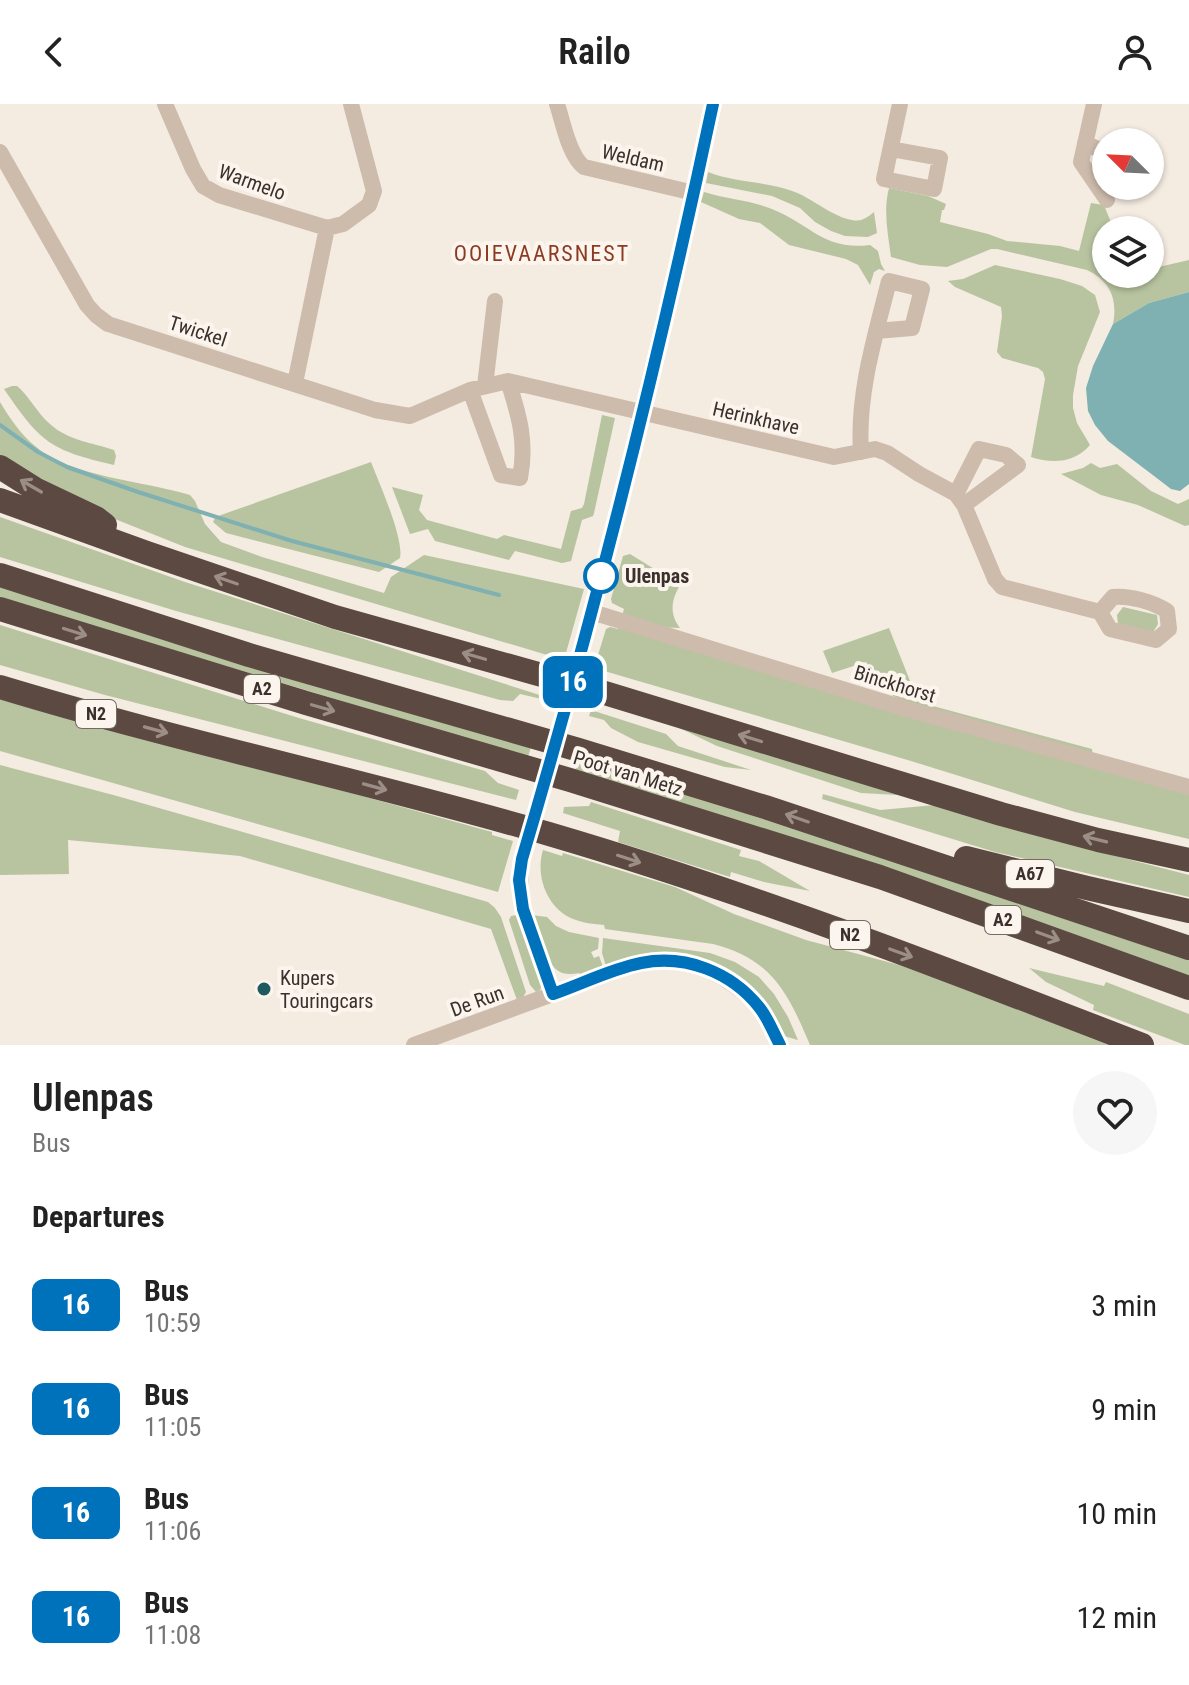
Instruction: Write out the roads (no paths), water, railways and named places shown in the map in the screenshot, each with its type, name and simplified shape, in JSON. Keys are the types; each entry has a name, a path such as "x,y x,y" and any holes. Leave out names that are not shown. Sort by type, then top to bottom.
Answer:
{"highway":[{"path":"0,467 35,489 96,518 147,553"},
{"path":"0,500 335,617 595,690 1001,814 1183,860"},
{"name":"Poot van Metz","path":"0,575 249,655 533,736 765,807 1189,948"},
{"name":"Poot van Metz","path":"0,609 570,780 880,877 1189,988"},
{"name":"N2","path":"0,687 554,836 725,890 1142,1045"},
{"name":"A67","path":"871,843 925,848 1189,911"}],"street":[{"name":"Warmelo","path":"165,104 203,186 219,195 327,228"},
{"path":"295,383 327,228 343,224 369,205 374,191 351,104"},
{"name":"Weldam","path":"557,104 573,153 584,167 694,193"},
{"path":"615,524 713,104"},
{"path":"891,149 900,104"},
{"path":"1092,178 1081,162 1094,104"},
{"path":"1085,143 1092,146"},
{"name":"Twickel","path":"0,152 87,305 108,324 375,410 410,416 477,388 508,381 642,412"},
{"path":"495,301 477,388 501,475 520,478 524,456 520,417 508,381"},
{"path":"861,452 859,429 876,331"},
{"name":"Herinkhave","path":"642,412 834,457 875,449 887,453 960,500 995,579 1002,587 1100,612"},
{"name":"Binckhorst","path":"553,994 523,909 519,880 592,612 910,710 1189,787"},
{"name":"De Run","path":"414,1045 626,967 645,962 678,961 717,973 747,995 767,1019 780,1045"}],"water":[{"path":"1189,292 1189,484 1180,491 1171,489 1108,441 1088,411 1086,388 1113,324 1149,303"}],"waterway":[{"path":"0,425 38,452 67,467 138,492 292,541 499,595"}],"place":[{"name":"Ulenpas","path":"601,576"},
{"name":"Kupers Touringcars","path":"264,989"}],"district":[{"name":"OOIEVAARSNEST","path":"542,253"}]}
